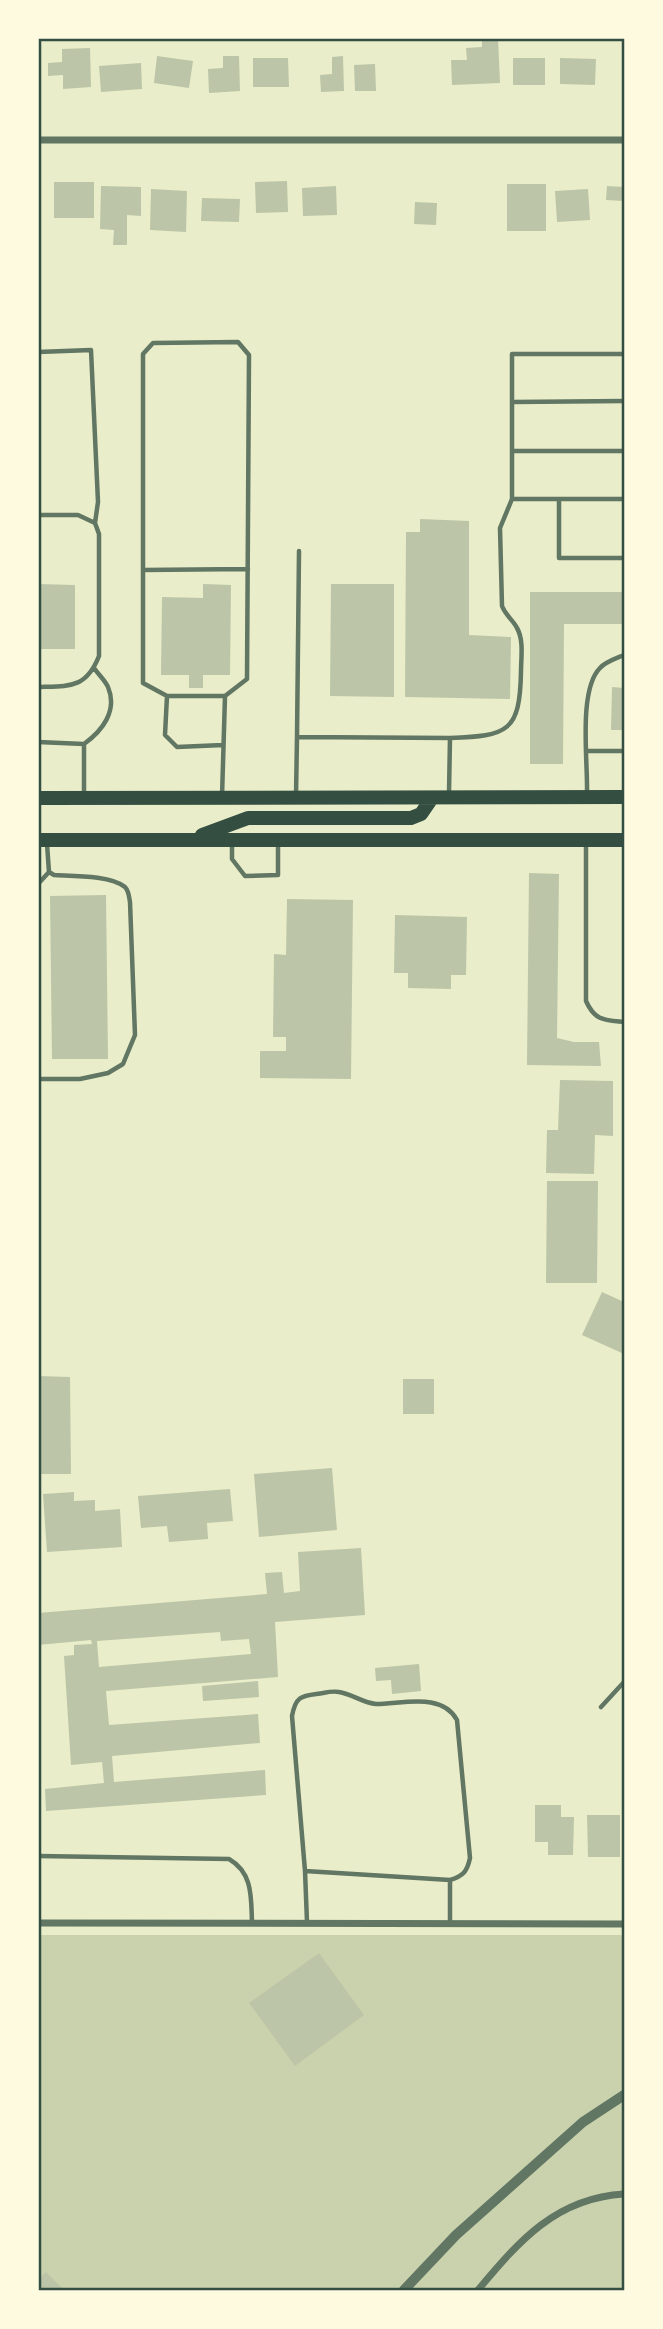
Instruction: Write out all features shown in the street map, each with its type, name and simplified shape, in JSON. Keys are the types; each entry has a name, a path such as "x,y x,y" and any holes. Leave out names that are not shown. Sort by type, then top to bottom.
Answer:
{"main road":[{"path":"38,798 625,797"},
{"path":"191,839 248,818 411,818 421,814 432,798"},
{"path":"42,840 625,840"}],"street":[{"path":"38,140 625,140"},
{"path":"38,1923 625,1924"},
{"path":"404,2291 456,2235 583,2122 625,2095"},
{"path":"478,2291 514,2248 560,2211 604,2195 625,2194"}],"lane":[{"path":"238,342 249,355 248,569 247,679 225,696 167,696 143,683 143,354 153,343 238,342"},
{"path":"38,352 91,350 98,502 95,523 99,534 99,656 84,681 69,686 38,687"},
{"path":"297,737 485,737 507,729 516,715 520,697 521,643 517,627 507,617 502,606 500,528 512,499 512,354 625,354"},
{"path":"513,402 625,401"},
{"path":"513,451 625,451"},
{"path":"512,499 625,499"},
{"path":"559,499 559,558 625,558"},
{"path":"38,515 78,515 95,523"},
{"path":"296,798 299,551"},
{"path":"143,570 248,569"},
{"path":"587,797 586,706 589,684 600,667 625,655"},
{"path":"38,743 84,744 96,735 108,719 108,686 94,668"},
{"path":"167,696 165,736 177,747 223,745"},
{"path":"222,798 225,696"},
{"path":"449,798 450,738"},
{"path":"84,744 84,798"},
{"path":"587,751 625,751"},
{"path":"232,839 232,859 245,876 278,874 278,839"},
{"path":"38,1079 80,1079 108,1073 123,1064 135,1035 131,902 128,892 124,886 113,881 54,876 49,872 42,840"},
{"path":"586,840 586,1001 592,1014 606,1021 625,1022"},
{"path":"38,884 49,872"},
{"path":"601,1707 625,1682"},
{"path":"306,1871 450,1880 461,1877 468,1870 470,1858 457,1720 452,1711 445,1705 431,1702 372,1704 337,1691 302,1696 295,1703 292,1716 306,1871 307,1922"},
{"path":"38,1856 229,1859 239,1864 249,1881 252,1922"},
{"path":"450,1880 450,1923"}],"green space":[{"path":"39,1935 624,1935 624,2290 39,2290"}],"building":[{"path":"482,38 498,38 500,83 452,85 451,60 467,60 466,48 482,47"},
{"path":"90,48 91,87 63,89 63,75 48,76 48,63 62,62 62,49"},
{"path":"157,56 193,61 189,88 154,83"},
{"path":"223,56 239,56 240,91 209,93 208,69 223,68"},
{"path":"343,56 344,91 321,92 320,75 332,74 332,57"},
{"path":"253,58 288,58 289,87 253,87"},
{"path":"513,58 545,58 545,85 513,85"},
{"path":"560,58 596,59 595,85 560,84"},
{"path":"141,63 142,89 101,92 99,66"},
{"path":"375,64 376,91 355,91 354,65"},
{"path":"287,181 288,212 256,213 255,182"},
{"path":"54,182 94,182 94,218 54,218"},
{"path":"507,184 546,184 546,231 507,231"},
{"path":"101,186 141,187 141,216 127,215 127,245 113,245 114,230 100,229"},
{"path":"336,186 337,215 303,216 302,188"},
{"path":"607,186 624,187 624,201 606,200"},
{"path":"151,189 187,191 186,232 150,230"},
{"path":"588,189 590,220 557,222 555,191"},
{"path":"202,198 240,199 239,222 201,221"},
{"path":"415,202 437,203 436,225 414,224"},
{"path":"420,519 469,521 469,635 511,637 510,699 405,697 406,532 420,532"},
{"path":"38,584 75,585 75,649 38,649"},
{"path":"203,584 231,585 230,675 203,675 203,688 189,688 189,675 161,675 162,597 203,598"},
{"path":"331,584 394,584 394,697 330,696"},
{"path":"530,592 624,592 624,624 564,624 563,764 530,764"},
{"path":"612,687 624,688 624,730 611,730"},
{"path":"529,873 559,874 557,1038 574,1042 599,1042 601,1066 527,1065"},
{"path":"106,895 108,1059 52,1059 50,896"},
{"path":"287,899 353,900 351,1079 260,1078 260,1051 286,1051 286,1037 273,1037 274,954 286,955"},
{"path":"395,915 467,917 466,975 451,975 451,989 408,988 408,973 394,973"},
{"path":"560,1080 613,1081 613,1136 595,1135 594,1174 546,1173 547,1130 558,1130"},
{"path":"547,1181 598,1181 597,1283 546,1283"},
{"path":"602,1292 624,1302 624,1354 582,1335"},
{"path":"38,1376 70,1377 71,1474 38,1474"},
{"path":"403,1379 434,1379 434,1414 403,1414"},
{"path":"332,1468 337,1530 259,1537 254,1474"},
{"path":"230,1489 233,1521 207,1523 208,1539 169,1542 167,1526 141,1528 138,1496"},
{"path":"74,1492 74,1501 95,1500 95,1511 120,1509 122,1547 47,1552 43,1494"},
{"path":"361,1548 365,1615 275,1622 278,1677 106,1691 109,1725 258,1714 260,1743 112,1756 114,1782 265,1770 266,1795 46,1811 45,1789 104,1783 102,1762 71,1765 64,1656 74,1655 74,1645 92,1644 91,1640 38,1645 38,1613 267,1594 265,1573 282,1572 284,1593 300,1591 298,1552","holes":["220,1632 221,1641 249,1639 251,1654 99,1667 97,1641"]},
{"path":"419,1664 421,1691 392,1694 391,1680 376,1681 375,1668"},
{"path":"258,1681 259,1697 203,1701 202,1686"},
{"path":"535,1805 561,1805 561,1817 574,1817 573,1855 548,1855 548,1842 535,1842"},
{"path":"587,1815 620,1815 620,1857 588,1857"},
{"path":"319,1953 364,2015 295,2066 249,2003"},
{"path":"46,2272 64,2290 38,2290 38,2280"}]}
